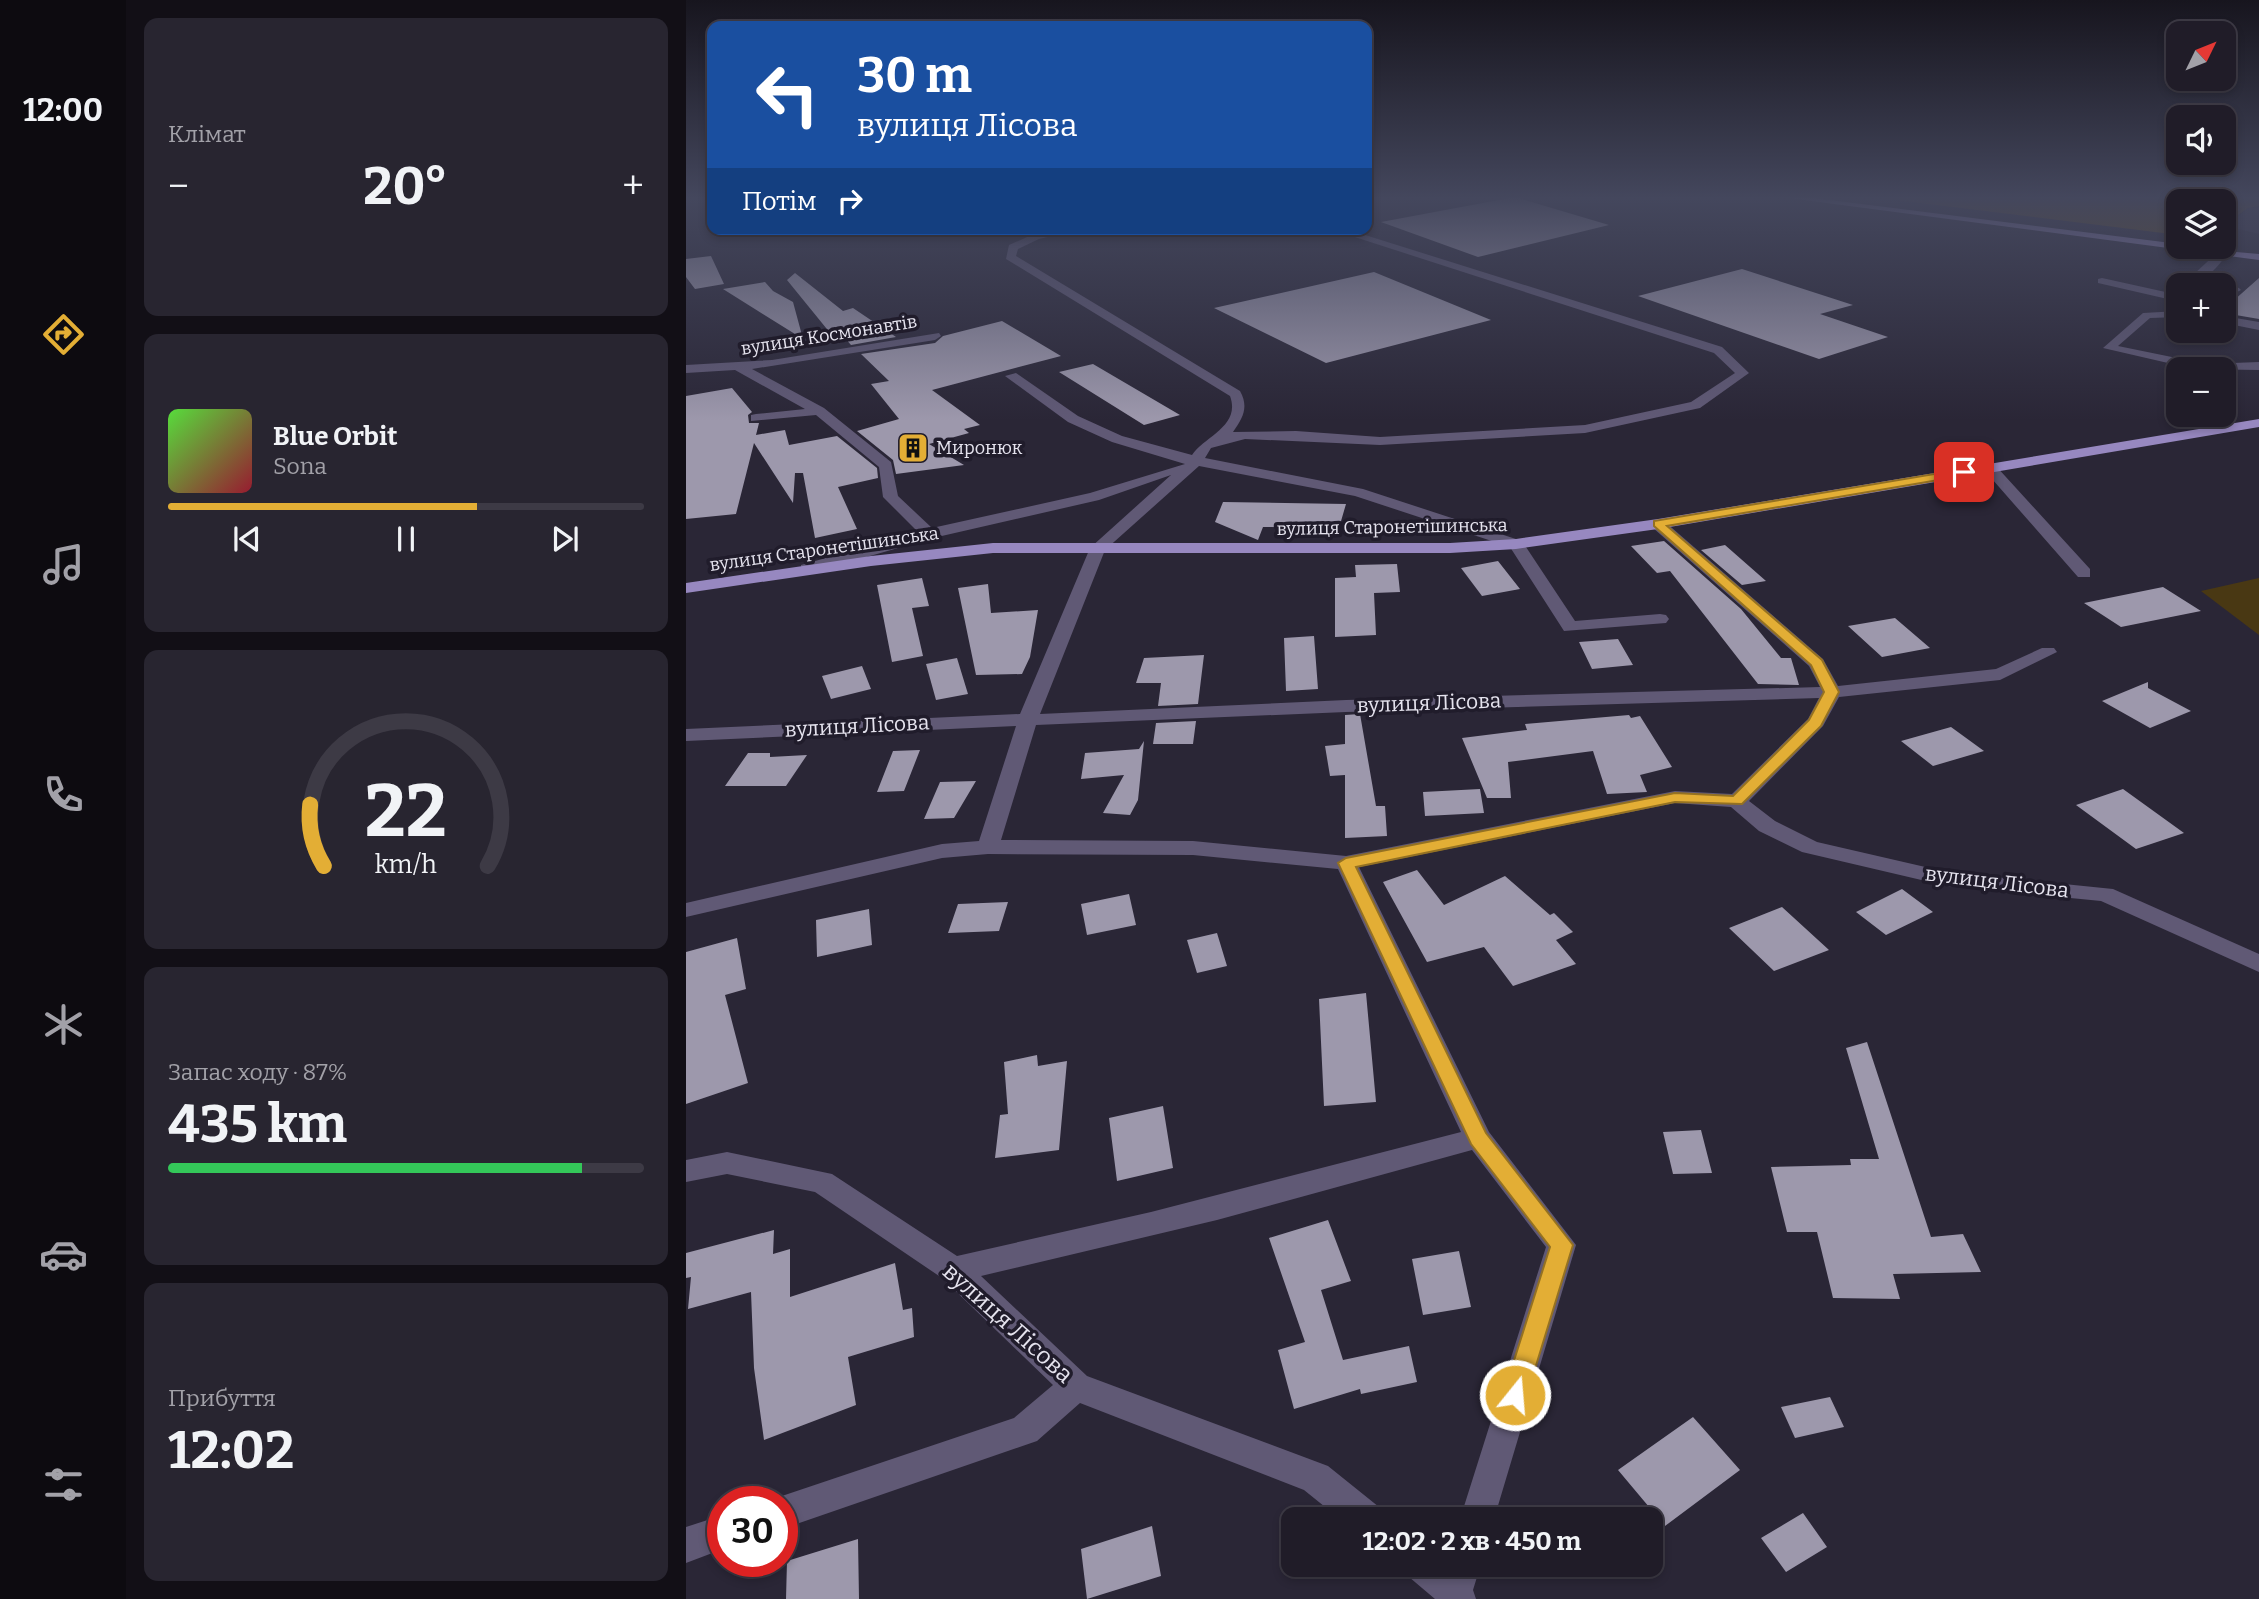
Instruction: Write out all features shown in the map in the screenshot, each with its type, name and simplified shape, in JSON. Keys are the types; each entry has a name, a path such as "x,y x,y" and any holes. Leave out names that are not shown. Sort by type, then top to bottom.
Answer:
{"main road":[{"name":"вулиця Старонетішинська","path":"686,587 946,551 1450,548 1516,544 1658,524 2259,423"}],"street":[{"path":"1034,272 1235,394 1240,402 1238,412 1222,438"},
{"path":"988,847 1027,722 1098,548 1196,461 1206,445 1222,438 1277,434 1380,441 1585,429 1695,405 1743,373 1718,350 1470,272"},
{"path":"2102,281 2166,296"},
{"path":"2166,314 2147,314 2109,348 2206,368 2259,366"},
{"path":"2236,321 2259,326"},
{"name":"вулиця Космонавтів","path":"686,369 739,367 935,336"},
{"path":"739,367 819,411 886,465 891,497 929,534"},
{"path":"1011,376 1073,419 1117,439 1196,461 1358,492 1516,544 1570,627 1660,619"},
{"path":"757,418 819,411"},
{"path":"807,569 929,534 1094,497 1196,461"},
{"path":"1990,468 2084,573"},
{"path":"686,910 942,851 988,847 1193,848 1346,863 1675,797 1737,801 1815,722 1832,692 1817,663 1658,524"},
{"name":"вулиця Лісова","path":"686,735 936,722 1027,722 1360,705 1832,692 2000,674 2048,652"},
{"name":"вулиця Лісова","path":"1737,801 1767,825 1810,847 1947,879 2105,894 2259,964"},
{"path":"1346,863 1478,1138 1561,1245 1481,1507"},
{"path":"953,1269 1082,1242 1281,1193 1478,1138"},
{"name":"вулиця Лісова","path":"686,1171 727,1163 822,1182 953,1269 1076,1386 1316,1478 1352,1507"},
{"path":"798,1507 1025,1430 1076,1386"},
{"path":"686,1545 707,1538"}],"shaded area":[{"path":"2259,578 2259,635 2201,591"}],"building":[{"path":"686,272 718,272 724,284 695,289 686,277"},
{"path":"1374,272 1491,320 1326,363 1214,308"},
{"path":"1732,272 1750,272 1853,305 1820,314 1888,337 1819,359 1638,296"},
{"path":"795,273 843,311 853,308 896,337 851,345 844,337 835,339 787,280"},
{"path":"2259,278 2259,319 2236,315 2236,298"},
{"path":"765,282 773,291 793,302 803,339 723,289"},
{"path":"1002,321 1061,356 932,390 980,425 964,429 969,433 929,444 964,465 896,474 893,460 857,431 899,419 871,384 889,381 861,354 935,343 943,336"},
{"path":"1093,364 1180,415 1144,425 1059,372"},
{"path":"732,388 752,412 748,415 749,423 759,423 756,435 785,430 789,445 837,436 877,468 878,478 838,487 857,529 815,538 803,473 795,473 793,503 754,443 736,514 686,519 686,396"},
{"path":"1223,502 1346,504 1339,528 1263,527 1258,540 1215,522"},
{"path":"1664,541 1741,609 1781,658 1791,658 1799,685 1758,684 1670,571 1657,573 1631,546"},
{"path":"1725,545 1766,581 1742,585 1701,550"},
{"path":"1498,561 1520,589 1482,596 1461,568"},
{"path":"1397,564 1400,592 1374,593 1376,635 1335,637 1335,578 1356,577 1355,565"},
{"path":"922,578 929,606 912,608 923,656 892,662 877,585"},
{"path":"988,584 991,613 1038,610 1030,657 1022,674 976,675 958,588"},
{"path":"2163,587 2201,611 2121,627 2084,603"},
{"path":"1895,618 1930,648 1882,657 1848,626"},
{"path":"1314,636 1318,689 1286,691 1284,638"},
{"path":"1618,639 1633,665 1592,669 1579,642"},
{"path":"1204,655 1198,704 1158,706 1161,683 1136,683 1144,658"},
{"path":"957,658 968,694 936,700 926,664"},
{"path":"862,666 871,689 831,699 822,676"},
{"path":"2148,682 2148,688 2191,711 2150,728 2102,701"},
{"path":"1360,714 1376,806 1385,806 1387,836 1345,838 1345,775 1330,776 1325,746 1345,744 1345,715"},
{"path":"1629,715 1631,718 1640,716 1672,767 1640,775 1647,792 1607,794 1593,751 1508,762 1511,798 1487,798 1462,738 1527,730 1525,724"},
{"path":"1196,721 1193,744 1153,744 1156,723"},
{"path":"1951,727 1984,751 1933,766 1901,741"},
{"path":"1144,741 1138,800 1130,815 1103,813 1124,775 1081,779 1085,753 1139,749"},
{"path":"920,750 904,791 877,792 893,751"},
{"path":"748,753 770,753 770,757 807,755 786,786 725,786"},
{"path":"976,781 954,818 924,819 940,782"},
{"path":"1480,789 1484,813 1425,816 1423,792"},
{"path":"2123,789 2184,833 2136,849 2076,805"},
{"path":"1417,870 1444,905 1505,876 1550,915 1554,913 1573,932 1556,940 1576,964 1513,986 1484,947 1427,962 1383,882"},
{"path":"1902,889 1933,912 1886,935 1856,912"},
{"path":"1129,894 1136,925 1087,935 1081,904"},
{"path":"1008,902 999,931 948,933 958,904"},
{"path":"1782,907 1829,950 1774,971 1729,928"},
{"path":"869,909 872,945 817,957 816,920"},
{"path":"1217,933 1227,966 1197,973 1187,940"},
{"path":"737,938 746,989 725,995 748,1083 686,1104 686,952"},
{"path":"1366,993 1376,1102 1324,1106 1319,999"},
{"path":"1867,1042 1931,1237 1963,1234 1981,1272 1893,1274 1900,1299 1833,1298 1817,1232 1787,1232 1771,1167 1851,1165 1850,1159 1879,1159 1846,1048"},
{"path":"1037,1055 1038,1066 1067,1061 1059,1150 995,1158 1000,1115 1008,1114 1004,1062"},
{"path":"1163,1106 1173,1168 1117,1181 1109,1118"},
{"path":"1701,1130 1712,1173 1673,1174 1663,1132"},
{"path":"1328,1220 1351,1281 1321,1290 1343,1360 1409,1346 1417,1382 1361,1394 1360,1389 1294,1409 1278,1350 1305,1342 1269,1238"},
{"path":"774,1230 773,1254 790,1249 790,1297 895,1263 903,1310 912,1308 914,1337 848,1357 856,1405 764,1440 754,1368 751,1292 688,1309 691,1277 686,1278 686,1253"},
{"path":"1459,1251 1471,1307 1423,1315 1412,1259"},
{"path":"1830,1397 1844,1427 1795,1438 1781,1407"},
{"path":"1693,1417 1740,1470 1665,1526 1663,1507 1649,1507 1618,1470"},
{"path":"1803,1513 1827,1547 1786,1572 1761,1538"},
{"path":"1152,1526 1161,1576 1087,1599 1081,1549"},
{"path":"858,1539 859,1599 786,1599 787,1577 798,1577 798,1558"}],"place":[{"name":"Миронюк","path":"913,448"}],"route":[{"path":"1515,1395 1561,1245 1478,1138 1346,863 1675,797 1737,801 1815,722 1832,692 1817,663 1658,524 1964,472"}]}
